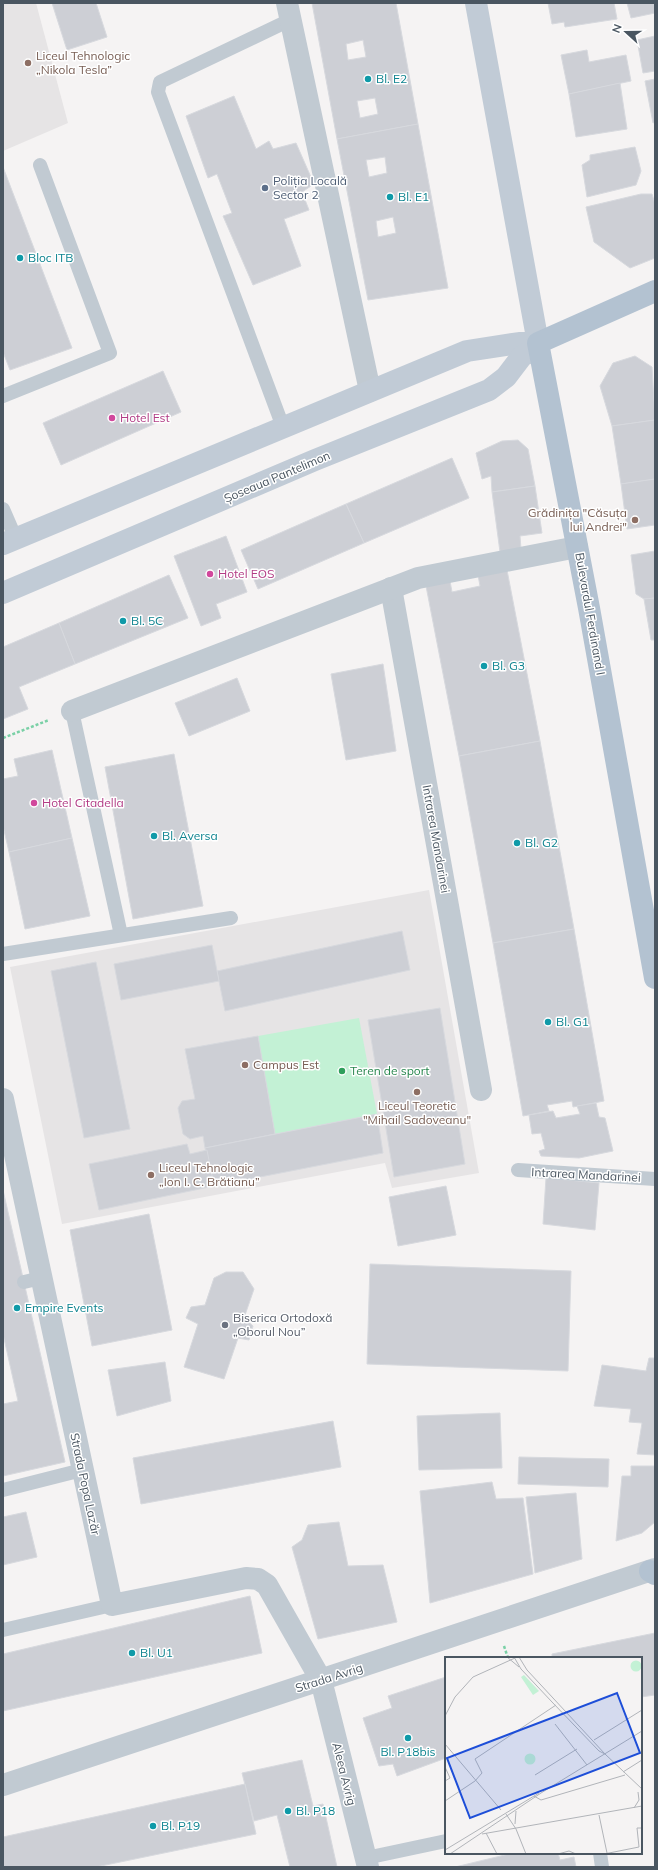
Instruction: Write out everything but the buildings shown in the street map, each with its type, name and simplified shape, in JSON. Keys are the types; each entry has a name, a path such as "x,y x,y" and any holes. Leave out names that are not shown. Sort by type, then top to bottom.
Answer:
{"main road":[{"name":"Bulevardul Ferdinand I","path":"476,3 577,547 650,917 655,978"},
{"name":"Șoseaua Pantelimon","path":"10,541 467,351 519,343 538,342 655,291"},
{"name":"Șoseaua Pantelimon","path":"3,593 315,460 489,390 506,377 522,356 538,342"}],"street":[{"path":"288,12 370,391"},
{"path":"72,711 418,578 577,547"},
{"name":"Intrarea Mandarinei","path":"391,588 481,1090"},
{"name":"Strada Popa Lazăr","path":"3,1099 32,1280 82,1470 112,1605"},
{"name":"Strada Avrig","path":"3,1785 653,1571"},
{"path":"112,1605 246,1578 258,1579 267,1585 321,1680"},
{"name":"Aleea Avrig","path":"321,1680 367,1863"}],"lane":[{"path":"283,427 158,92 160,82 288,12"},
{"path":"3,396 110,353 40,165"},
{"path":"3,509 10,541"},
{"path":"72,711 121,935"},
{"path":"3,954 231,918"},
{"name":"Intrarea Mandarinei","path":"518,1170 655,1179"},
{"path":"3,1490 82,1470"},
{"path":"3,1630 112,1605"},
{"path":"367,1863 445,1841"},
{"path":"600,1854 602,1867"}],"path":[{"path":"3,738 72,711"}],"shaded area":[{"name":"Liceul Tehnologic „Nikola Tesla”","path":"3,3 36,3 68,123 3,151"},
{"name":"Campus Est","path":"429,890 479,1173 392,1188 385,1163 62,1224 10,967"}],"green space":[{"path":"359,1018 377,1114 275,1134 258,1036"}],"place":[{"name":"Liceul Tehnologic „Nikola Tesla”","path":"28,63"},
{"name":"Bl. E2","path":"368,79"},
{"name":"Poliția Locală Sector 2","path":"265,188"},
{"name":"Bl. E1","path":"390,197"},
{"name":"Bloc ITB","path":"20,258"},
{"name":"Hotel Est","path":"112,418"},
{"name":"Grădinița \"Căsuța lui Andrei\"","path":"635,520"},
{"name":"Hotel EOS","path":"210,574"},
{"name":"Bl. 5C","path":"123,621"},
{"name":"Bl. G3","path":"484,666"},
{"name":"Hotel Citadella","path":"34,803"},
{"name":"Bl. Aversa","path":"154,836"},
{"name":"Bl. G2","path":"517,843"},
{"name":"Bl. G1","path":"548,1022"},
{"name":"Campus Est","path":"245,1065"},
{"name":"Teren de sport","path":"342,1071"},
{"name":"Liceul Teoretic \"Mihail Sadoveanu\"","path":"417,1092"},
{"name":"Liceul Tehnologic „Ion I. C. Brătianu”","path":"151,1175"},
{"name":"Empire Events","path":"17,1308"},
{"name":"Biserica Ortodoxă „Oborul Nou”","path":"225,1325"},
{"name":"Bl. U1","path":"132,1653"},
{"name":"Bl. P18bis","path":"408,1738"},
{"name":"Bl. P18","path":"288,1811"},
{"name":"Bl. P19","path":"153,1826"}]}
